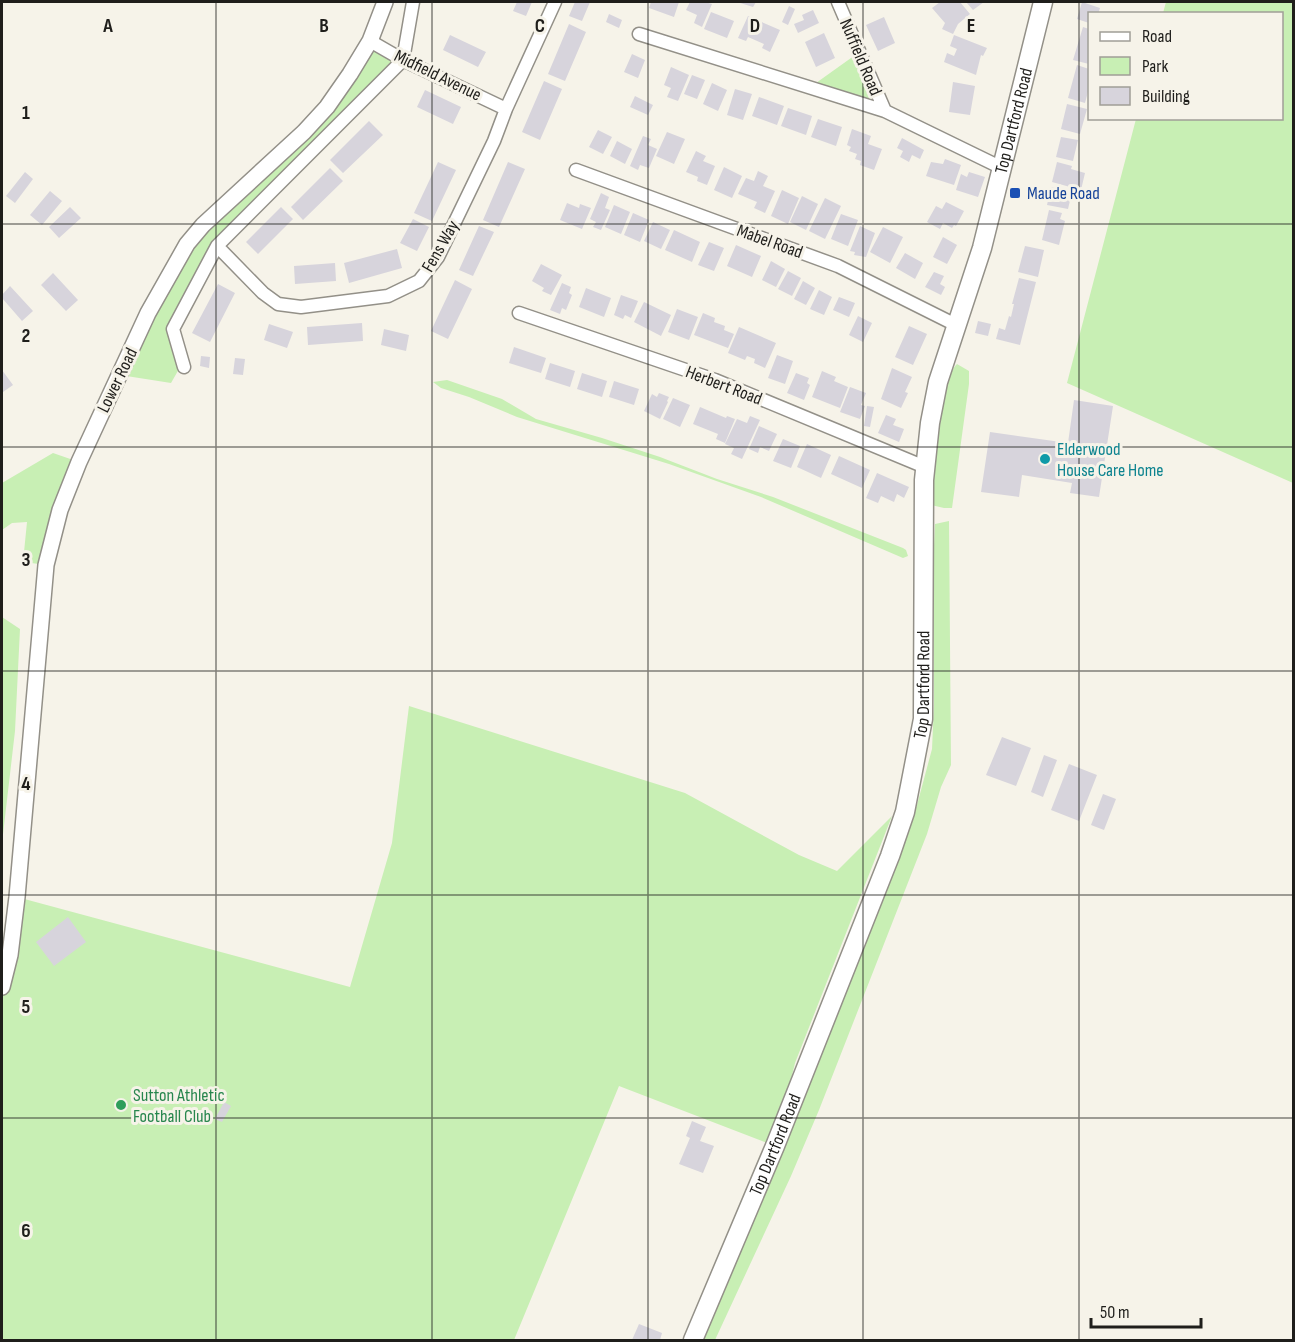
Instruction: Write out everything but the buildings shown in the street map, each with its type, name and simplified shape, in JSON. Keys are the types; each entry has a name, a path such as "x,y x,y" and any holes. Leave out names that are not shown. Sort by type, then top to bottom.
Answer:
{"main road":[{"name":"Top Dartford Road","path":"693,1341 779,1135 886,866 905,812 923,719 925,467 930,423 938,382 982,248 1043,2"}],"street":[{"name":"Lower Road","path":"2,987 10,955 46,565 60,510 79,462 148,313 187,244 203,225 312,124 327,107 370,41 385,2"},
{"path":"184,367 173,329 217,246 403,60 413,2"},
{"name":"Fens Way","path":"217,246 263,293 278,304 302,307 388,296 419,280 433,265 494,141 506,109 555,2"},
{"name":"Nuffield Road","path":"838,2 885,111"},
{"path":"639,34 885,111 1002,168"},
{"name":"Midfield Avenue","path":"370,41 403,60 506,109"},
{"name":"Mabel Road","path":"576,170 838,266 958,326"},
{"name":"Herbert Road","path":"519,313 715,380 925,467"}],"green space":[{"path":"1166,2 1293,2 1293,483 1067,383 1136,120 1283,120 1283,12 1163,12"},
{"path":"370,41 401,60 217,246 169,338 179,369 171,383 120,375 176,262 304,132"},
{"path":"858,53 885,111 809,88"},
{"path":"957,364 969,371 969,384 952,508 944,508 931,505 933,474 945,389"},
{"path":"447,380 502,399 536,419 660,457 773,497 903,548 908,556 903,558 761,497 669,464 517,417 441,388 433,382"},
{"path":"53,453 79,462 47,565 23,562 27,522 12,523 2,530 2,483"},
{"path":"949,521 951,765 941,787 927,834 791,1176 715,1340 693,1340 917,805 932,749 935,524"},
{"path":"2,617 20,629 15,731 2,843"},
{"path":"409,706 685,793 799,855 837,871 892,816 795,1063 775,1146 619,1086 514,1340 2,1340 2,987 17,897 350,987 392,843"}],"place":[{"name":"Maude Road","path":"1015,193"},
{"name":"Elderwood House Care Home","path":"1045,459"},
{"name":"Sutton Athletic Football Club","path":"121,1105"}]}
